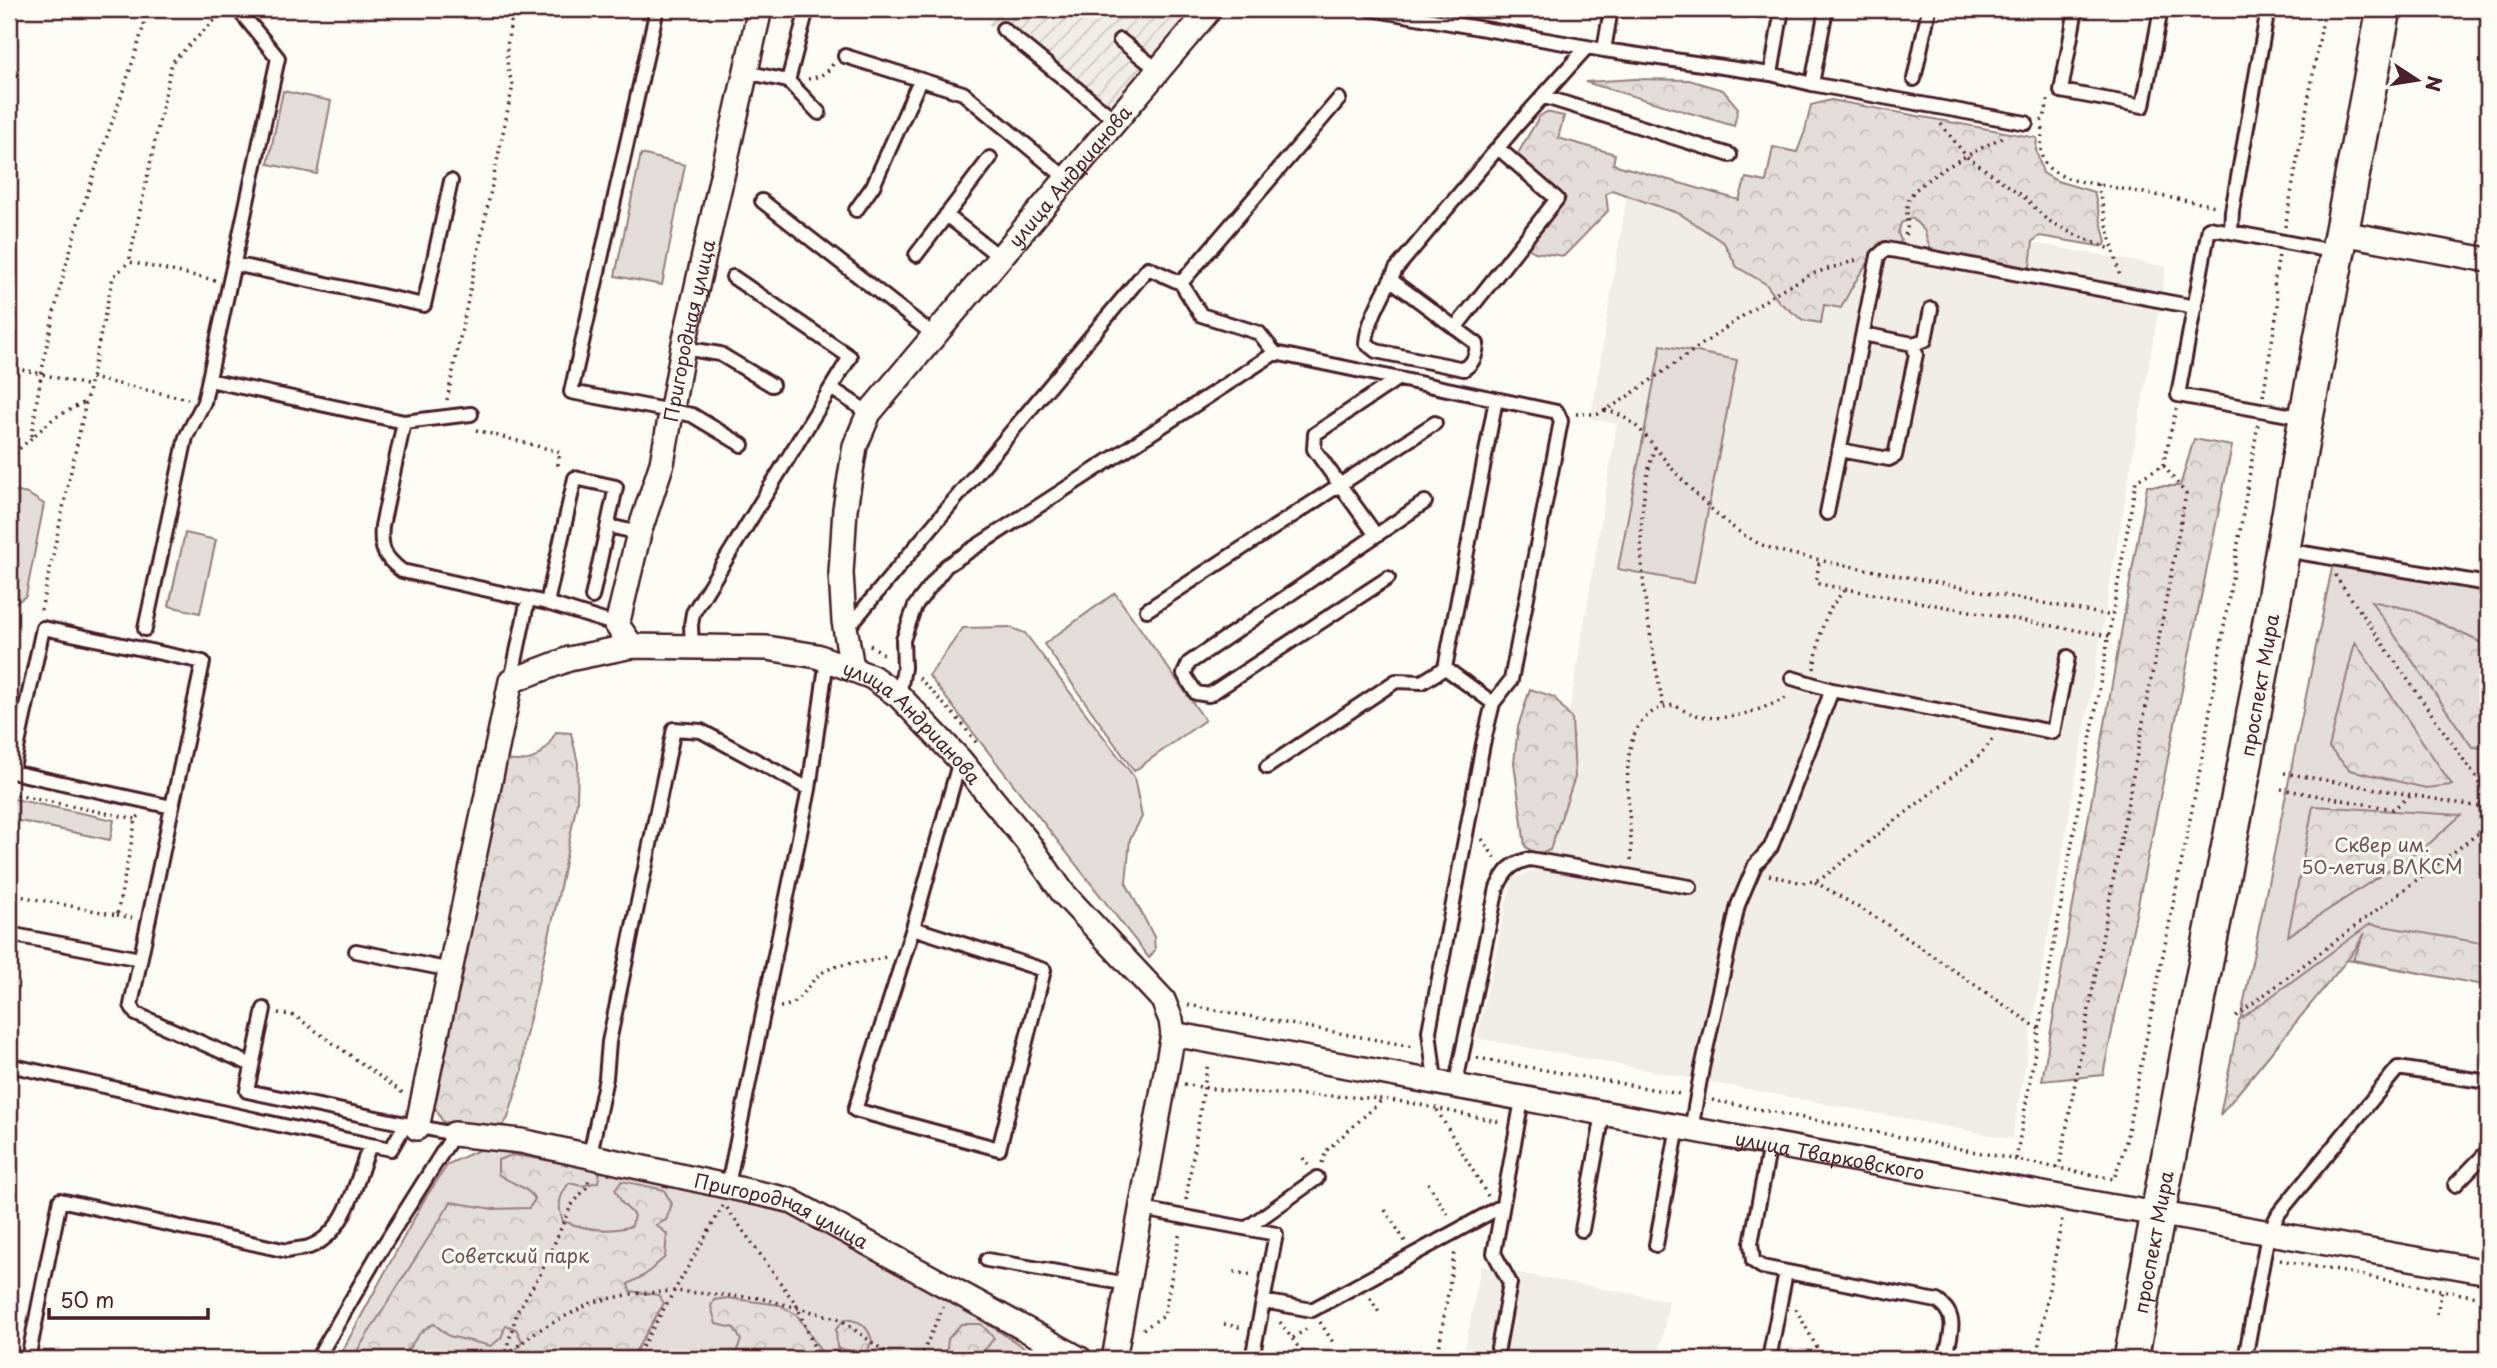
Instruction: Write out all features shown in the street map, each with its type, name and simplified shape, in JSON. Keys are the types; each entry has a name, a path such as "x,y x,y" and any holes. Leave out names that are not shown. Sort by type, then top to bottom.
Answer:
{"main road":[{"name":"проспект Мира","path":"2131,1359 2385,9"}],"street":[{"name":"Пригородная улица","path":"617,625 639,533 662,463 683,348 760,9"},
{"name":"улица Андрианова","path":"1114,1359 1173,1034 1171,1020 1163,1000 1063,893 1026,841 960,760 899,696 872,677 852,668 841,573 845,509 855,446 869,413 1158,70 1204,11"},
{"path":"2340,242 2488,260"},
{"path":"617,625 632,646"},
{"path":"415,1120 451,970 511,681 569,659 632,646 767,648 828,659 852,668"},
{"name":"улица Тварковского","path":"1173,1034 1522,1100 2488,1272"},
{"name":"Пригородная улица","path":"454,1134 521,1141 789,1200 1080,1359"}],"lane":[{"path":"145,629 186,437 204,402 278,58 242,14 243,9"},
{"path":"657,9 571,392 692,415 742,445"},
{"path":"788,82 807,9"},
{"path":"1370,9 1604,50 1771,74 2026,123"},
{"path":"1604,50 1611,9"},
{"path":"1771,74 1782,9"},
{"path":"1812,84 1826,9"},
{"path":"1914,79 1929,9"},
{"path":"2076,9 2061,91 2143,106 2161,9"},
{"path":"2231,232 2232,211 2268,9"},
{"path":"1003,29 1115,120"},
{"path":"1120,40 1158,70"},
{"path":"1391,280 1477,344 1476,355 1470,366 1464,369 1376,351 1366,343 1366,333 1396,269 1542,96 1587,47"},
{"path":"845,56 964,93 1066,178"},
{"path":"745,72 788,82 819,113"},
{"path":"856,210 873,186 920,80"},
{"path":"1542,96 1730,155"},
{"path":"1181,283 1339,99"},
{"path":"1455,328 1558,200 1498,148"},
{"path":"916,255 990,158"},
{"path":"234,264 424,305 451,181"},
{"path":"762,201 934,335"},
{"path":"946,215 1000,257"},
{"path":"2306,418 2178,395 2210,228 2282,241 2340,242"},
{"path":"1827,513 1878,256 1886,249 2195,307"},
{"path":"846,631 1148,268 1181,283 1201,315 1259,332 1275,353 1557,412 1562,421 1511,680 1493,703 1429,1031 1447,1086"},
{"path":"692,648 691,625 694,613 850,357 733,277"},
{"path":"1863,334 1913,344 1925,340 1931,310"},
{"path":"1839,450 1889,459 1895,456 1916,354 1913,344"},
{"path":"683,348 720,354 772,385"},
{"path":"899,696 904,668 903,640 911,617 915,606 946,566 1275,353"},
{"path":"1376,535 1314,449 1315,434 1397,379"},
{"path":"209,380 404,422 471,414"},
{"path":"831,388 869,413"},
{"path":"1446,668 1496,399"},
{"path":"404,422 382,526 381,543 389,561 402,571 547,603 617,625"},
{"path":"1147,610 1435,423"},
{"path":"547,603 575,478 616,488 592,597"},
{"path":"1388,578 1209,695 1196,693 1184,674 1189,663 1425,502"},
{"path":"609,526 639,533"},
{"path":"2283,550 2488,584"},
{"path":"511,681 528,599"},
{"path":"172,807 12,772 43,628 203,662 131,1006 135,1014 252,1065"},
{"path":"1792,678 1832,690 2053,732 2068,657"},
{"path":"728,1185 809,789 828,659"},
{"path":"1446,668 1493,703"},
{"path":"1267,767 1396,681 1422,681 1446,668"},
{"path":"1656,1245 1684,1129 1696,1097 1738,905 1755,865 1771,847 1832,690"},
{"path":"590,1155 606,1078 609,1042 674,729 701,731 809,789"},
{"path":"913,929 1044,970 999,1149 855,1110 913,929 960,760"},
{"path":"1447,1086 1497,888 1508,869 1516,862 1530,859 1689,887"},
{"path":"9,934 141,960"},
{"path":"356,951 451,970"},
{"path":"264,1009 247,1091 415,1120 454,1134 377,1256 317,1359"},
{"path":"9,1065 391,1149 415,1120"},
{"path":"2247,1359 2268,1234 2279,1213 2398,1068 2488,1082"},
{"path":"1498,1348 1510,1283 1494,1253 1499,1207 1522,1100"},
{"path":"1582,1230 1604,1114"},
{"path":"1770,1144 1751,1243 1753,1261 1762,1267 1937,1301 1947,1307 1952,1320 1945,1359"},
{"path":"28,1359 60,1200 287,1251 310,1246 332,1232 342,1219 370,1145"},
{"path":"2455,1185 2488,1151"},
{"path":"1247,1228 1317,1178"},
{"path":"1263,1301 1312,1310 1459,1232 1499,1207"},
{"path":"1142,1209 1276,1234 1252,1359"},
{"path":"987,1260 1128,1284"},
{"path":"1769,1359 1786,1272"}],"path":[{"path":"32,436 40,374 80,216 136,57 148,9"},
{"path":"41,610 113,277 129,261 172,62 227,9"},
{"path":"514,9 505,53 513,85 444,417 454,425 560,452 558,465 575,478"},
{"path":"1696,1097 2114,1179 2125,1146 2227,615 2248,474 2278,306 2274,284 2325,9"},
{"path":"788,82 818,77 829,70 837,58 845,56"},
{"path":"2061,91 2054,93 2047,101 2039,149 2047,167 2056,174 2228,208 2232,211"},
{"path":"1927,105 1966,158 2023,195 2047,220 2113,250"},
{"path":"1891,250 1901,243 1908,230 1906,213 1910,198 1928,180 2026,123 2038,123 2044,119"},
{"path":"2097,184 2124,293"},
{"path":"1557,412 1598,414 1780,290 1815,273 1878,256"},
{"path":"129,261 230,283"},
{"path":"9,366 90,386"},
{"path":"9,385 21,369"},
{"path":"91,378 204,402"},
{"path":"2016,1159 2136,481 2163,465 2178,395"},
{"path":"9,458 54,418 86,401"},
{"path":"1605,410 1615,412 1635,424 1677,474 1724,519 1754,541 1780,551 1824,561 2112,616"},
{"path":"1655,447 1641,502 1642,558 1650,634 1663,706"},
{"path":"2059,1168 2186,494 2163,465"},
{"path":"2322,556 2487,791 2481,805 2479,833 2488,854"},
{"path":"1824,561 1819,564 1816,581 1819,584 2109,636"},
{"path":"1814,672 1821,627 1832,603 1846,589"},
{"path":"1630,876 1632,853 1627,758 1634,730 1647,714 1663,706 1675,705 1687,714 1703,718 1723,718 1752,712 1800,694"},
{"path":"1755,865 1761,873 1803,883 1821,879 1981,754 2006,724"},
{"path":"2284,773 2488,807"},
{"path":"2281,789 2393,808 2410,796"},
{"path":"9,802 10,792 136,819 117,915 9,894"},
{"path":"1472,803 1477,830 1491,854 1508,869"},
{"path":"2236,1016 2479,833"},
{"path":"1813,881 1882,921 2040,1029"},
{"path":"764,1006 784,1007 799,998 811,980 827,970 880,960 892,954 904,958"},
{"path":"264,1009 295,1016 415,1120"},
{"path":"1204,1088 1382,1100 1518,1125"},
{"path":"1317,1178 1326,1151 1382,1100"},
{"path":"1437,1110 1499,1207"},
{"path":"506,1353 517,1312 541,1273 571,1206 586,1188 591,1172 590,1155"},
{"path":"1427,1183 1459,1232 1437,1359"},
{"path":"635,1359 725,1203 754,1249 797,1307 816,1352 822,1359"},
{"path":"1385,1210 1414,1256"},
{"path":"2036,1359 2063,1217"},
{"path":"2264,1257 2488,1299"},
{"path":"1783,1286 1823,1359"},
{"path":"920,1359 951,1288"},
{"path":"2437,1314 2441,1290"},
{"path":"500,1359 537,1331 593,1303 632,1294 674,1291 760,1297 840,1319 895,1359"},
{"path":"1263,1301 1307,1359"},
{"path":"1293,1338 1319,1320 1334,1344"}],"shaded area":[{"path":"1001,9 1216,9 1118,126 988,24"},
{"path":"1631,170 1739,200 1746,178 1812,203 2166,267 2012,1139 1477,1038 1512,879 1544,867 1617,424 1591,419"},
{"path":"1481,1266 1669,1301 1658,1359 1463,1359"}],"green space":[{"path":"1689,80 1723,90 1738,108 1734,126 1585,82"},
{"path":"283,91 331,101 317,174 268,164"},
{"path":"1831,100 2037,138 2036,150 2043,173 2057,181 2094,192 2105,245 2040,236 2033,241 2029,275 1933,257 1924,230 1912,218 1901,223 1899,244 1876,255 1866,265 1841,308 1824,305 1821,323 1803,320 1779,302 1766,284 1737,267 1724,243 1680,214 1612,190 1606,194 1608,211 1564,256 1535,252 1526,247 1566,198 1517,155 1539,117 1546,112 1564,116 1558,138 1615,154 1613,164 1739,200 1746,178 1766,182 1773,147 1797,152 1811,105"},
{"path":"641,154 685,165 662,285 615,276"},
{"path":"1661,345 1737,360 1694,583 1618,569"},
{"path":"2194,439 2232,446 2103,1075 2042,1081 2147,486 2180,486"},
{"path":"9,490 28,494 44,504 26,596 16,603 9,601"},
{"path":"185,533 216,540 200,613 169,606"},
{"name":"Сквер им. 50-летия ВЛКСМ","path":"2333,563 2488,589 2488,985 2341,959 2238,1031"},
{"path":"1115,593 1205,720 1134,771 1044,644"},
{"path":"2371,601 2413,610 2488,646 2488,748 2472,747"},
{"path":"1009,627 1025,633 1134,777 1142,817 1130,839 1126,883 1154,937 1155,950 1149,958 929,676 963,628"},
{"path":"2355,642 2452,785 2426,788 2350,770 2329,748"},
{"path":"1530,689 1554,697 1572,719 1575,777 1550,850 1540,853 1525,846 1514,763 1518,727"},
{"path":"556,732 571,733 578,763 577,802 524,1044 522,1072 508,1118 502,1126 443,1122 433,1104 506,760 524,761 537,756 547,747"},
{"path":"14,799 114,820 110,840 10,819"},
{"path":"2313,806 2461,815 2430,843 2288,936"},
{"path":"2370,924 2488,944 2488,986 2353,960 2365,933 2352,954 2220,1115 2239,1020"},
{"name":"Советский парк","path":"492,1144 779,1207 947,1298 1042,1359 338,1359 424,1200 448,1164"},
{"path":"512,1155 588,1166 600,1172 598,1182 582,1186 569,1183 561,1197 560,1211 563,1221 580,1227 606,1230 632,1226 634,1215 622,1203 615,1189 622,1181 664,1190 672,1204 666,1220 656,1225 667,1234 665,1257 645,1275 628,1284 630,1291 658,1295 664,1303 631,1359 510,1359 522,1341 516,1329 506,1325 501,1338 491,1346 449,1336 434,1324 421,1332 407,1351 398,1358 382,1361 352,1359 451,1202 493,1209 529,1208 535,1199 532,1195 498,1174 498,1160"},
{"path":"728,1298 780,1305 797,1315 826,1359 725,1359 735,1355 741,1340 734,1328 716,1324 711,1306 714,1300"},
{"path":"845,1319 865,1327 872,1340 868,1350 879,1359 855,1359 850,1351 837,1348 836,1329"},
{"path":"961,1324 981,1324 994,1338 984,1351 974,1358 946,1359 948,1339"}]}
